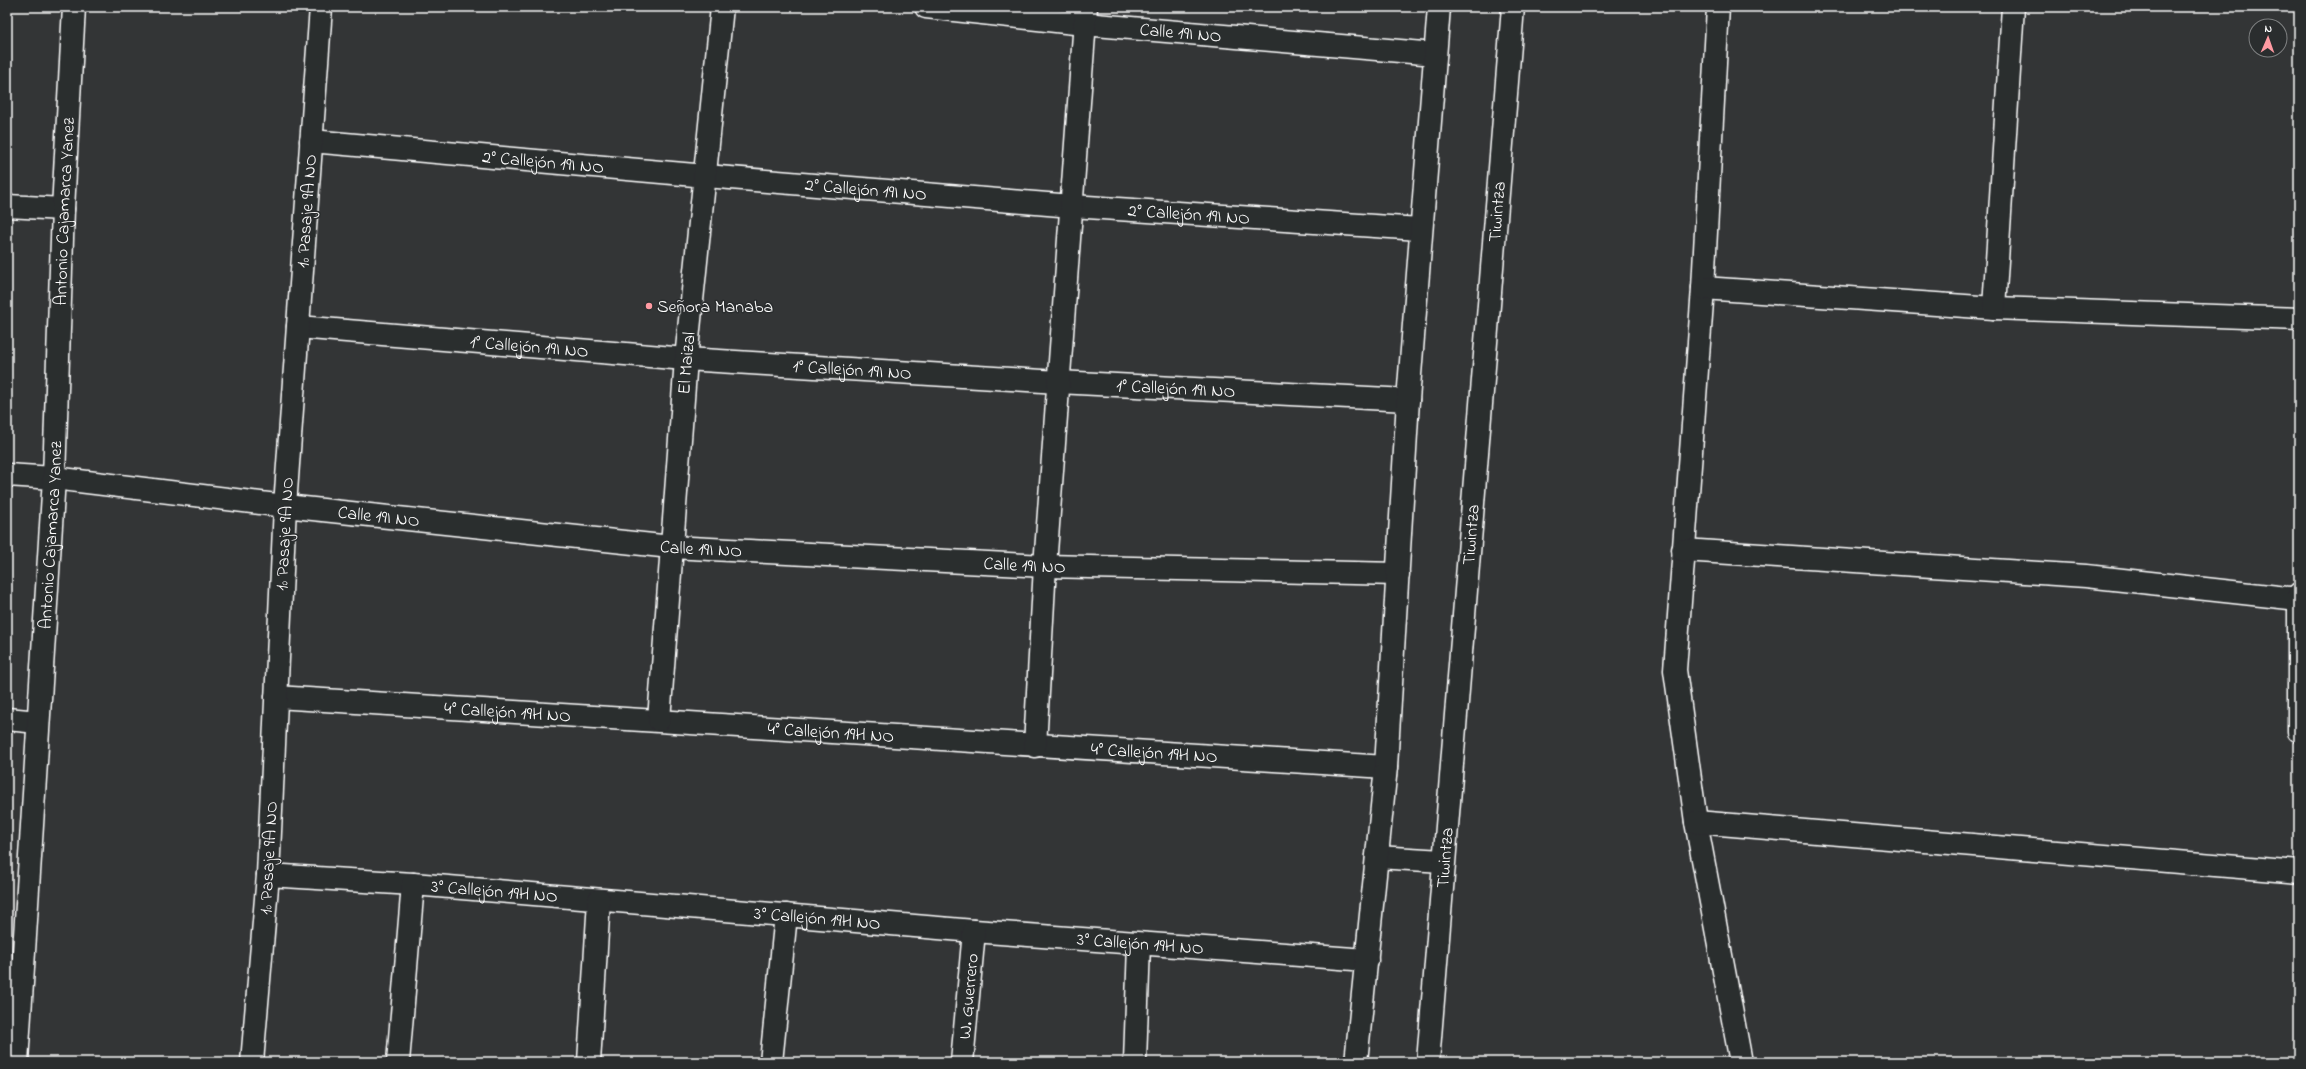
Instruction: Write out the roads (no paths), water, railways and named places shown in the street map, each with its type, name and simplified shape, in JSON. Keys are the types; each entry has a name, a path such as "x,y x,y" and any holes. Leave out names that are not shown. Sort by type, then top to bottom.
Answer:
{"street":[{"name":"Antonio Cajamarca Yanez","path":"17,1062 16,952 38,722 54,478 63,209 74,7"},
{"name":"1º Pasaje 9A NO","path":"252,1062 268,875 285,506 321,7"},
{"name":"El Maizal","path":"659,720 686,359 706,176 722,7"},
{"name":"Calle 19I NO","path":"926,7 1085,16 1435,54"},
{"path":"1356,1062 1386,767 1408,400 1420,229 1439,7"},
{"name":"Tiwintza","path":"1428,1062 1513,7"},
{"path":"1718,7 1703,288 1674,670 1696,822 1741,1062"},
{"path":"1994,308 2013,7"},
{"path":"1035,746 1045,566 1085,16"},
{"name":"2° Callejón 19I NO","path":"311,141 706,176 1072,206 1420,229"},
{"path":"7,206 63,209"},
{"path":"1703,288 1994,308 2299,319"},
{"name":"1° Callejón 19I NO","path":"298,327 686,359 1058,382 1408,400"},
{"name":"Calle 19I NO","path":"7,475 54,478 285,506 671,547 1045,566 1398,574"},
{"path":"1683,550 2086,576 2299,596 2299,731"},
{"name":"4° Callejón 19H NO","path":"276,697 1386,767"},
{"path":"7,719 38,722"},
{"path":"1696,822 2299,872"},
{"path":"1377,857 1443,861"},
{"name":"3° Callejón 19H NO","path":"268,875 413,884 974,931 1367,960"},
{"path":"398,1062 413,884"},
{"path":"589,1062 599,900"},
{"path":"771,1062 786,915"},
{"name":"W. Guerrero","path":"962,1062 974,931"},
{"path":"1135,1062 1139,944"}],"place":[{"name":"Señora Manaba","path":"649,306"}]}
